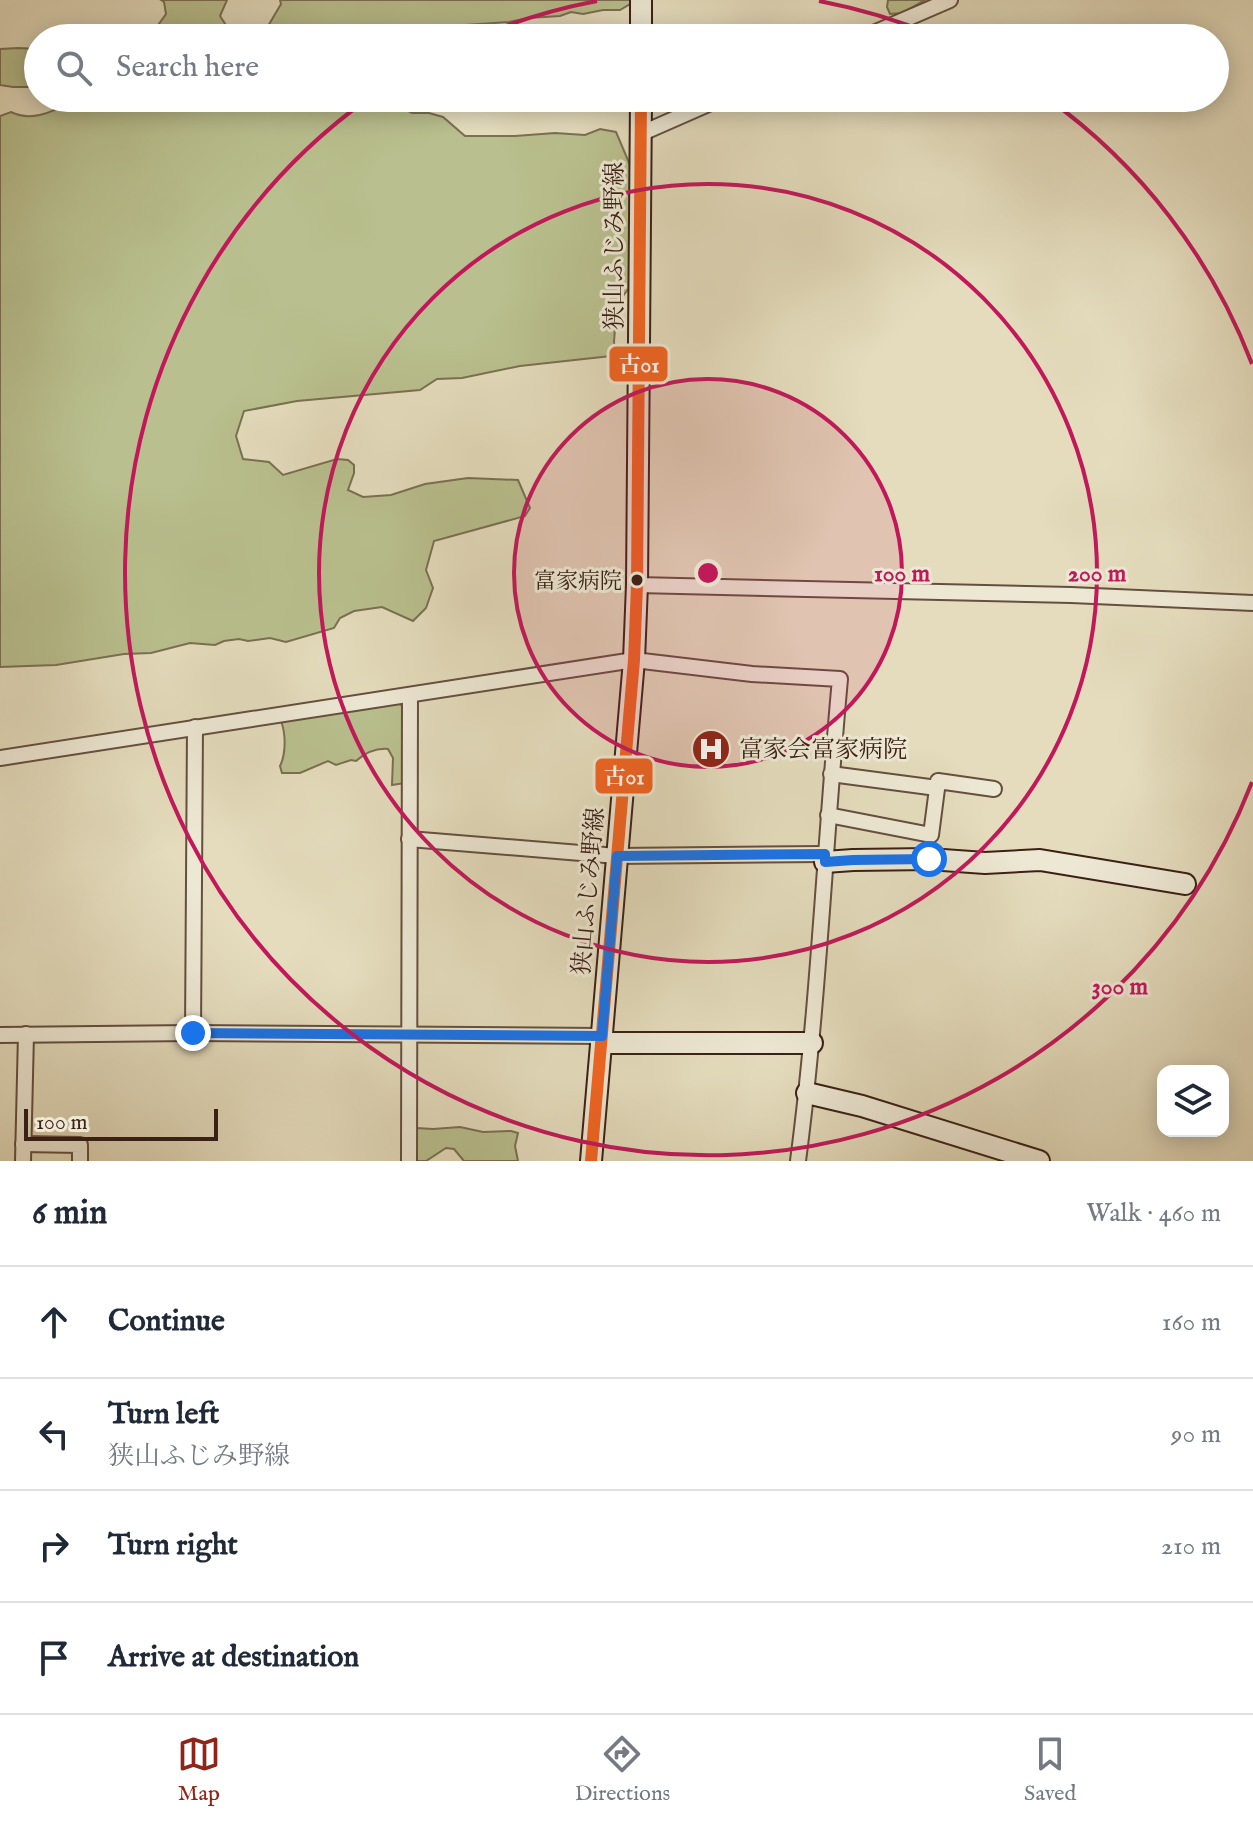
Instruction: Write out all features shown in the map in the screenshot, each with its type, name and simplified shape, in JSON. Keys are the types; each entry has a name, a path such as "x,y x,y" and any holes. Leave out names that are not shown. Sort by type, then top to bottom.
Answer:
{"main road":[{"path":"641,0 641,24"},
{"name":"狭山ふじみ野線","path":"591,1161 634,660 641,112"},
{"path":"825,858 985,863 1040,860 1185,884"},
{"path":"601,1039 812,1043"},
{"path":"807,1093 862,1106 1039,1161"}],"street":[{"path":"894,24 950,0"},
{"path":"640,134 690,112"},
{"path":"637,585 1071,595 1253,603"},
{"path":"0,758 634,660 752,674 840,679 812,1043 798,1161"},
{"path":"409,1161 410,695"},
{"path":"193,1033 195,727"},
{"path":"831,774 937,788"},
{"path":"929,859 938,781 994,789"},
{"path":"828,815 931,835"},
{"path":"409,839 617,856 825,858"},
{"path":"23,1161 26,1034"},
{"path":"0,1035 409,1034 601,1039"},
{"path":"23,1144 80,1145 80,1161"}],"green space":[{"path":"161,0 227,0 220,16 225,24 159,24 166,14"},
{"path":"280,0 631,0 620,10 583,14 571,12 560,16 479,24 269,24 281,4"},
{"path":"888,0 925,0 902,13 890,14"},
{"path":"24,48 24,87 0,85 0,49"},
{"path":"11,112 25,116 48,112 410,112 443,117 465,136 585,135 600,129 616,132 633,172 630,287 612,312 616,352 611,356 437,379 420,390 297,401 244,411 236,436 243,459 269,462 283,475 337,459 348,460 354,465 354,473 348,490 363,497 391,495 425,484 468,478 518,480 530,508 525,516 434,541 426,570 433,588 426,608 413,621 382,607 354,611 340,618 334,628 286,642 270,638 239,639 215,645 190,643 151,653 56,665 0,667 0,116"},
{"path":"400,702 406,715 407,739 402,745 405,783 392,785 393,758 388,749 371,752 356,761 336,765 328,761 300,773 282,773 280,766 285,744 281,721"},
{"path":"460,1127 483,1132 518,1133 515,1146 518,1161 464,1161 454,1149 446,1148 426,1161 412,1161 413,1133 417,1128"}],"transit line":[{"name":"古01","path":"591,1161 634,660 641,112"}],"place":[{"name":"富家病院","path":"637,580"},
{"name":"富家会富家病院","path":"711,749"}],"route":[{"path":"193,1033 602,1036 617,856 825,854 825,862 929,859"}]}
